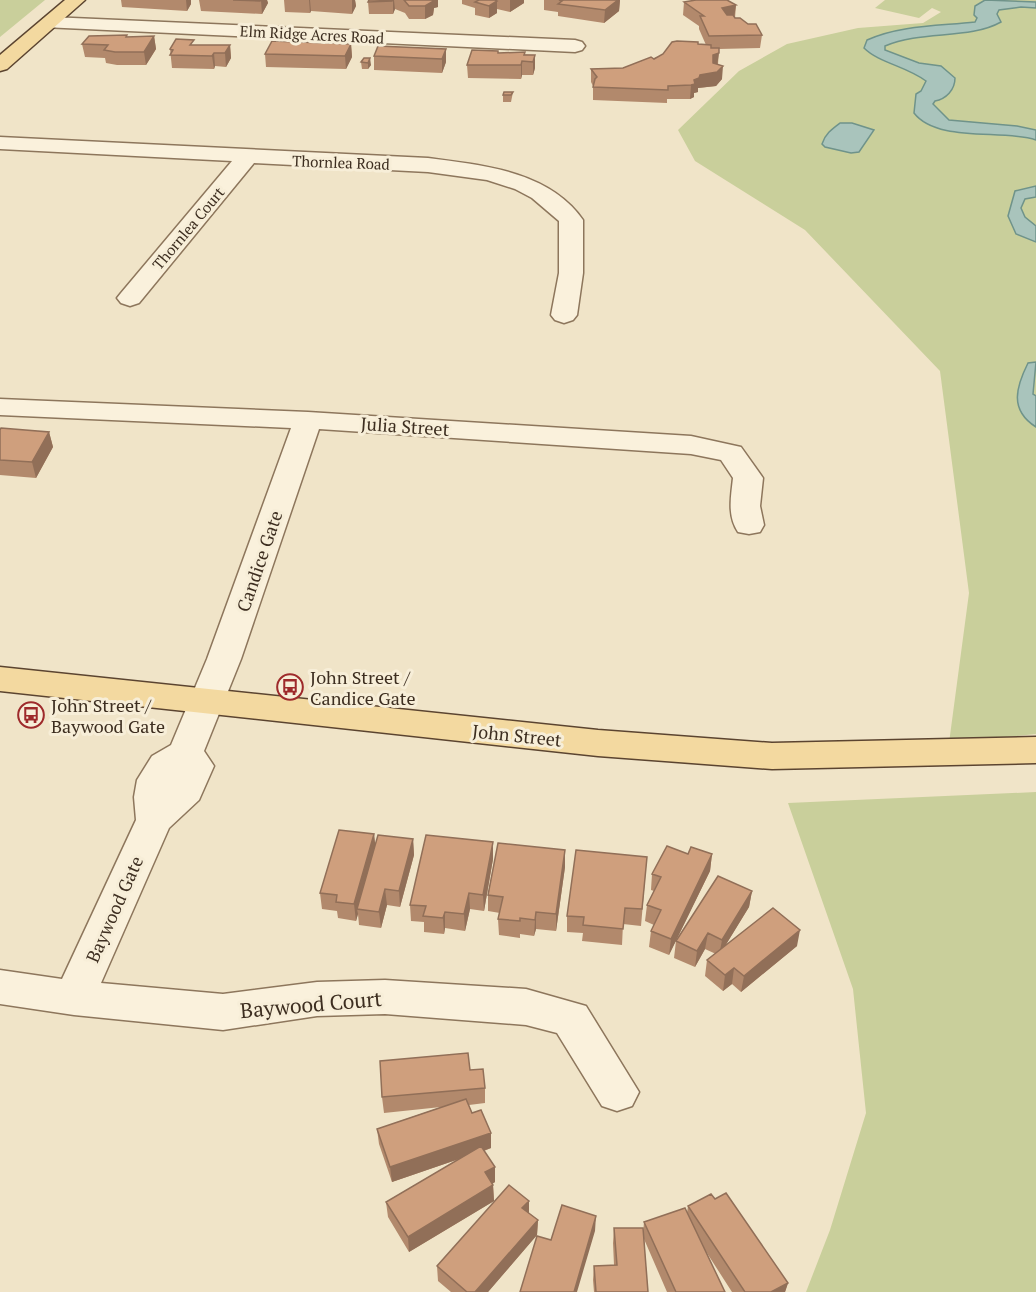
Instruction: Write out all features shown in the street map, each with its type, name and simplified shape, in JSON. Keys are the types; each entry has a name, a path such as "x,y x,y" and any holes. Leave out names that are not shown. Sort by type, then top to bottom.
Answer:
{"main road":[{"path":"0,65 76,0"},
{"name":"John Street","path":"0,679 598,743 772,756 1036,750"}],"street":[{"name":"Elm Ridge Acres Road","path":"50,22 575,46"},
{"name":"Thornlea Road","path":"0,143 247,158 437,166 489,173 543,192 571,220 571,273 564,315"},
{"name":"Thornlea Court","path":"130,298 247,158"},
{"name":"Julia Street","path":"0,407 308,420 691,445 731,453 748,478 745,506 749,525"},
{"name":"Candice Gate","path":"208,702 308,420"},
{"name":"Baywood Gate","path":"74,998 154,820 186,790 196,766 185,753 208,702"},
{"name":"Baywood Court","path":"0,987 74,998 223,1012 317,999 385,997 526,1007 571,1019 617,1092"}],"green space":[{"path":"0,0 45,0 0,37"},
{"path":"885,0 1036,0 1036,734 949,743 969,593 940,371 805,230 695,161 678,130 739,71 787,44 858,28 923,23 941,12 932,8 919,18 875,8"},
{"path":"1036,792 1036,1292 806,1292 830,1230 866,1113 853,989 788,803"}],"water":[{"path":"985,0 1036,2 1036,8 1021,7 999,10 997,14 1001,22 988,28 899,41 885,46 885,50 919,63 941,66 955,78 949,93 933,104 949,120 1017,126 1036,130 1036,140 1006,135 954,132 924,122 914,113 916,94 921,91 926,81 877,57 864,48 867,40 893,31 975,22 977,18 974,15 975,6"},
{"path":"840,123 852,123 874,130 859,152 851,153 825,147 822,144 825,137"},
{"path":"1036,186 1036,197 1025,199 1021,208 1025,217 1036,226 1036,242 1016,234 1008,216 1015,191"},
{"path":"1036,362 1033,394 1036,396 1036,427 1022,413 1017,398 1020,381 1028,363"}],"building":[{"path":"369,0 393,0 368,2"},
{"path":"404,0 433,0 425,6 409,6"},
{"path":"479,0 497,1 489,6 475,2"},
{"path":"559,0 618,0 605,10 558,4 562,1"},
{"path":"727,0 736,5 722,8 727,15 740,18 748,24 756,24 762,35 709,36 700,16 704,16 684,2"},
{"path":"127,35 126,37 154,36 144,52 115,52 104,50 108,45 82,44 89,36"},
{"path":"176,39 194,40 190,45 230,45 225,53 214,53 212,56 170,55 173,50 170,49"},
{"path":"272,41 351,44 345,56 265,54"},
{"path":"672,42 698,42 698,44 711,45 711,48 719,48 719,53 713,55 713,63 723,66 717,72 700,75 694,80 695,84 668,86 668,90 593,87 597,77 591,69 623,68 651,57 654,59 663,54"},
{"path":"378,46 446,49 442,59 374,56"},
{"path":"472,50 498,51 498,53 525,52 524,55 535,55 533,62 522,61 521,65 467,65"},
{"path":"364,58 370,58 368,63 361,62"},
{"path":"504,92 513,92 511,95 503,95"},
{"path":"1,428 49,432 32,462 0,460"},
{"path":"339,830 374,834 354,904 336,902 337,895 320,893"},
{"path":"378,835 413,839 399,891 385,889 379,912 357,909"},
{"path":"426,835 493,842 483,895 469,893 464,914 445,912 443,918 423,916 426,906 410,905"},
{"path":"498,843 565,850 556,914 536,912 535,920 498,919 503,897 488,895"},
{"path":"667,846 688,854 691,847 712,854 671,939 651,931 661,910 647,905 661,877 652,874"},
{"path":"576,850 647,857 642,909 625,908 623,929 583,925 584,917 567,916"},
{"path":"718,876 752,891 722,940 708,933 697,951 676,941"},
{"path":"773,908 800,930 744,976 734,968 725,975 707,960"},
{"path":"468,1053 470,1070 483,1069 485,1088 382,1097 380,1061"},
{"path":"466,1099 472,1113 481,1110 491,1133 390,1167 377,1129"},
{"path":"481,1146 495,1167 485,1172 493,1185 408,1237 386,1202"},
{"path":"509,1185 529,1201 522,1208 538,1220 475,1292 467,1292 437,1266"},
{"path":"726,1193 788,1283 771,1292 745,1292 688,1206 711,1194 715,1199"},
{"path":"562,1205 596,1216 574,1292 520,1292 537,1236 551,1240"},
{"path":"685,1208 725,1292 676,1292 644,1222"},
{"path":"614,1228 643,1228 648,1292 596,1292 594,1266 617,1265"}],"place":[{"name":"John Street / Candice Gate","path":"290,687"},
{"name":"John Street / Baywood Gate","path":"31,715"}]}
